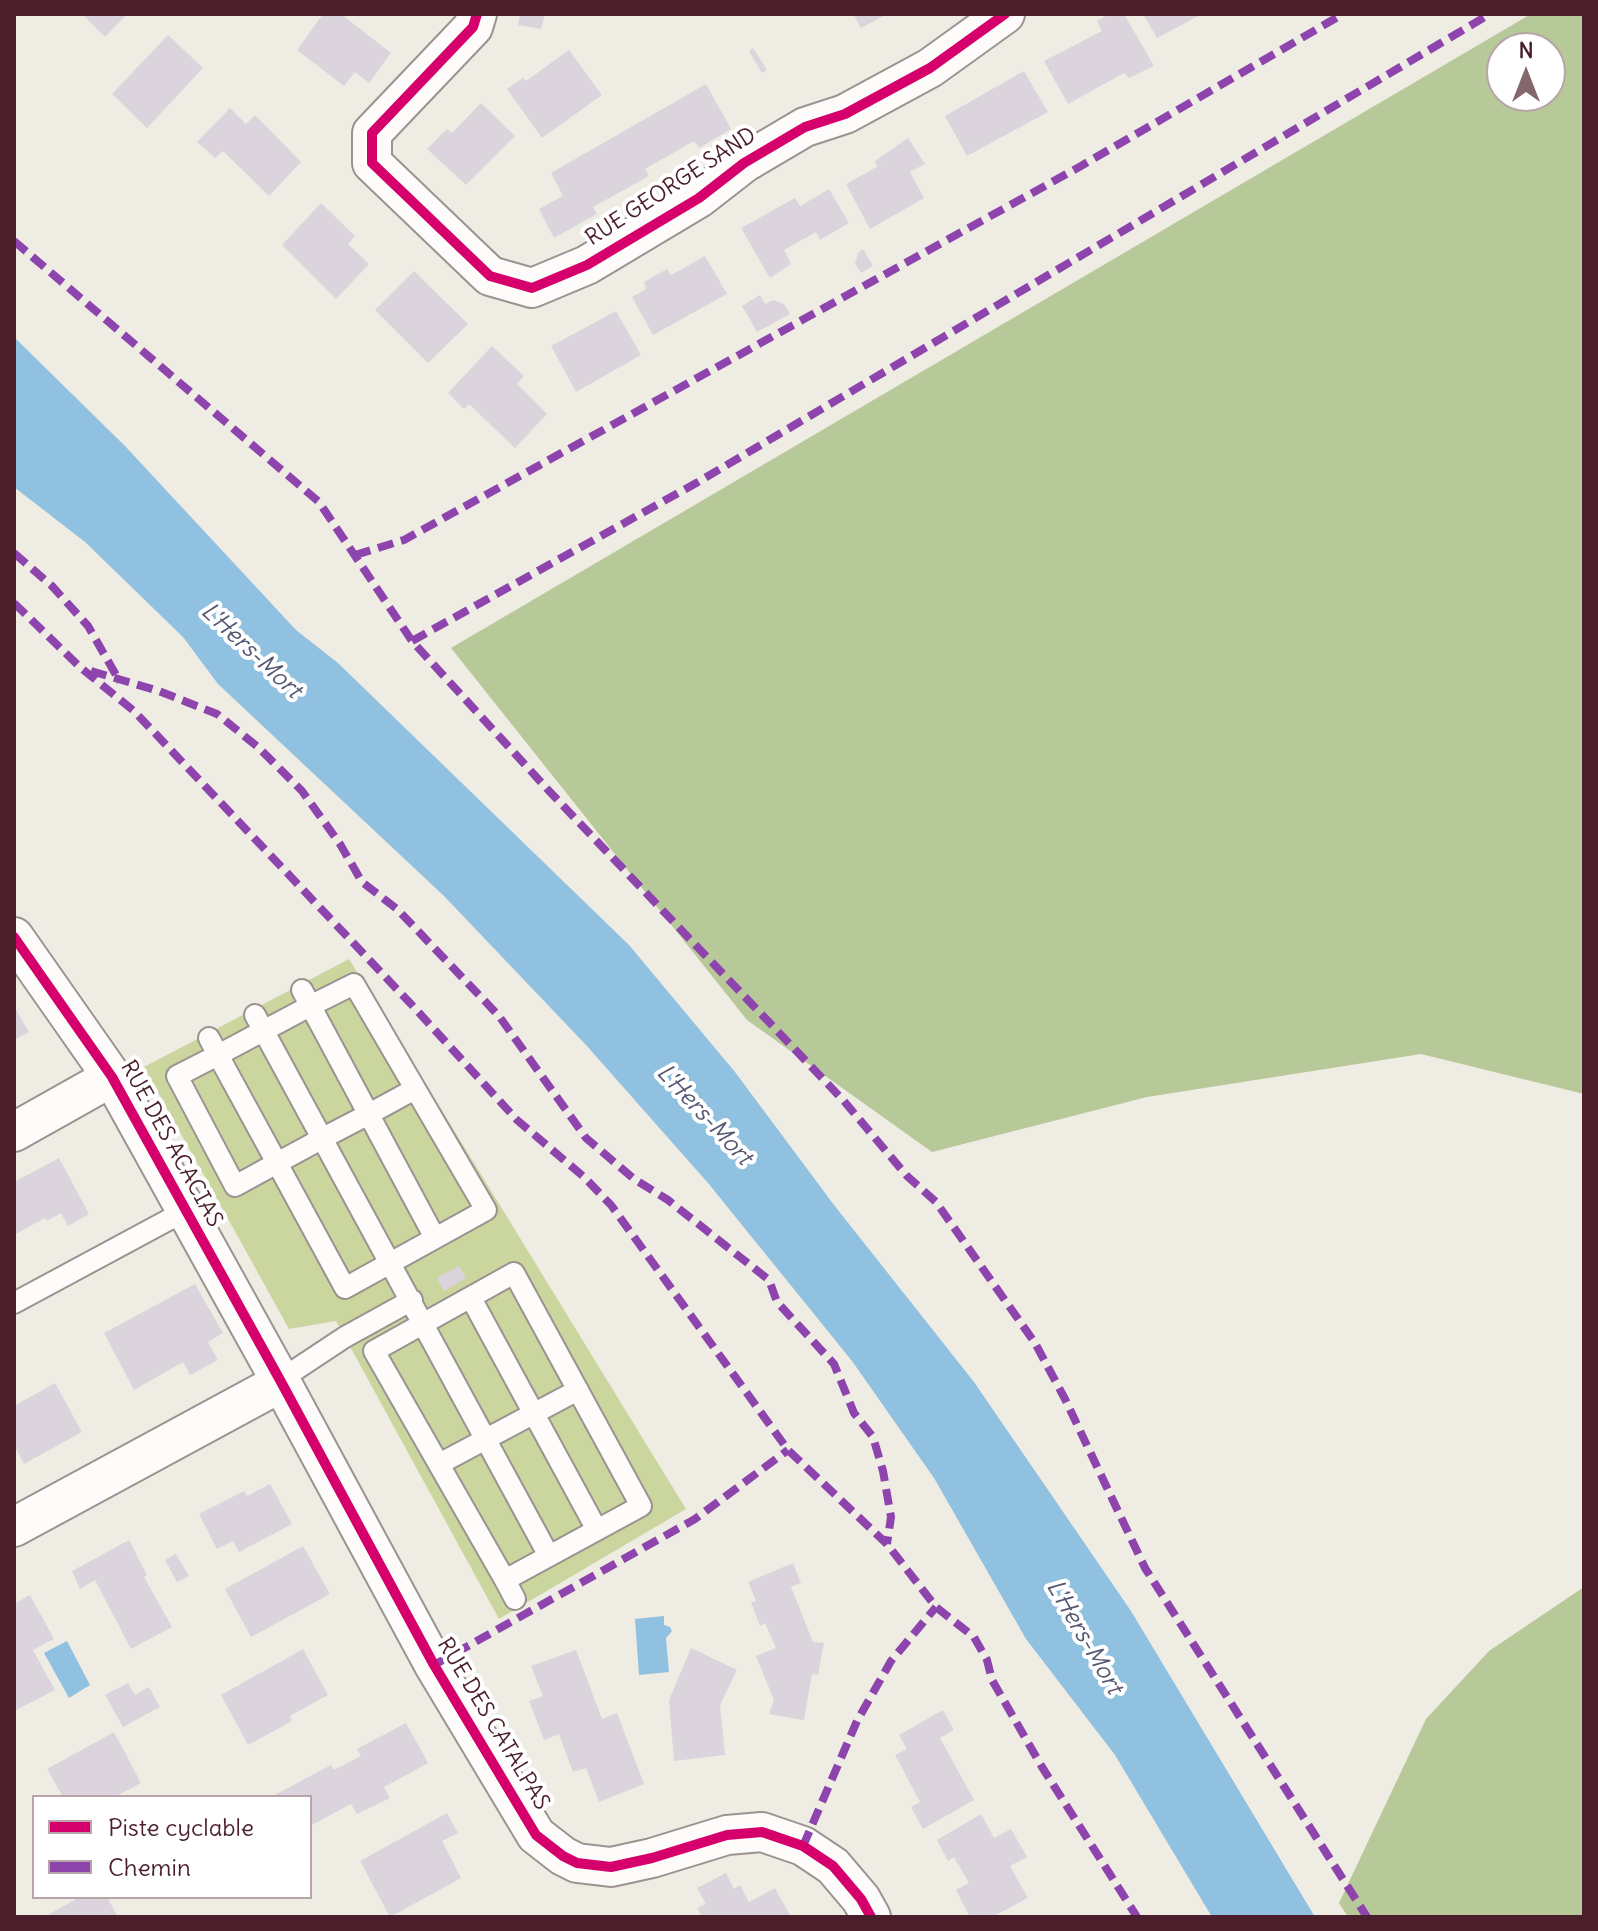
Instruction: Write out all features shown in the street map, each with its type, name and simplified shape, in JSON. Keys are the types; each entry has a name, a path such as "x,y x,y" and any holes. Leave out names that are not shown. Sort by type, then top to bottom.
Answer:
{"street":[{"name":"RUE GEORGE SAND","path":"477,14 473,27 372,133 372,163 490,276 532,288 600,258 699,198 744,163 805,127 845,114 930,68 1005,14"},
{"name":"RUE DES ACACIAS","path":"14,937 112,1077 280,1380"},
{"name":"RUE DES ACACIAS","path":"14,1132 112,1077"},
{"path":"14,1527 267,1390 280,1380"},
{"name":"RUE DES CATALPAS","path":"280,1380 434,1665 536,1835 577,1863 611,1867 727,1835 762,1832 803,1846 833,1866 861,1899 871,1917"}],"lane":[{"path":"214,1046 277,1163 345,1288 486,1210 354,984 306,998 214,1046 177,1076 235,1186 277,1163 323,1138 415,1089"},
{"path":"306,998 435,1238"},
{"path":"260,1023 549,1556"},
{"path":"14,1303 185,1211"},
{"path":"505,1580 641,1506 514,1273 374,1351 515,1599"},
{"path":"471,1298 597,1530"},
{"path":"280,1380 345,1337 412,1300"},
{"path":"439,1464 578,1390"}],"green space":[{"path":"1531,14 1584,14 1584,1094 1421,1054 1147,1097 932,1152 747,1020 451,648 1486,40 1486,112 1566,112 1566,32 1500,32"},
{"path":"349,959 686,1509 499,1619 336,1321 289,1329 144,1067"},
{"path":"1584,1587 1584,1917 1348,1917 1339,1903 1426,1719 1489,1651"}],"water":[{"name":"L'Hers-Mort","path":"14,337 125,446 296,630 338,663 629,945 735,1072 834,1205 974,1382 1131,1611 1315,1917 1212,1917 1115,1755 1026,1639 934,1478 852,1361 708,1183 586,1045 444,896 218,684 183,637 85,542 14,487"},
{"path":"664,1616 664,1625 672,1631 666,1638 669,1672 639,1675 635,1619"},
{"path":"67,1641 90,1685 69,1698 44,1653"}],"building":[{"path":"82,14 127,14 105,37"},
{"path":"323,14 341,14 391,53 369,83 355,72 344,86 297,50"},
{"path":"520,14 545,14 541,29 518,25"},
{"path":"853,14 887,14 861,28"},
{"path":"1109,14 1124,14 1154,66 1129,78 1124,73 1068,104 1044,61 1102,31 1097,21"},
{"path":"1143,14 1202,14 1157,38"},
{"path":"168,35 203,68 147,128 112,94"},
{"path":"753,48 767,70 762,73 749,51"},
{"path":"569,50 602,95 542,138 507,89 523,78 526,81"},
{"path":"1024,71 1048,112 967,156 945,116"},
{"path":"706,84 731,129 699,148 694,141 645,169 649,176 593,207 597,214 554,238 539,209 563,196 551,173"},
{"path":"481,103 515,136 466,185 427,149 447,129 452,133"},
{"path":"230,108 246,124 255,115 301,162 269,196 223,151 215,158 197,142"},
{"path":"908,138 925,164 910,172 924,198 870,229 846,184 887,161 877,166 875,161"},
{"path":"829,189 849,223 820,240 816,232 784,250 791,264 770,278 741,228 795,198 800,206"},
{"path":"321,203 355,236 348,244 369,264 336,299 282,245"},
{"path":"863,249 873,266 861,273 855,264 858,253"},
{"path":"705,256 727,294 653,335 632,297 646,289 644,282 667,269 671,275"},
{"path":"414,271 468,324 428,363 375,310"},
{"path":"760,295 765,304 773,300 784,304 790,314 757,332 742,306"},
{"path":"616,311 641,355 576,392 551,346"},
{"path":"492,346 524,376 517,384 547,414 515,448 469,404 464,409 448,393"},
{"path":"14,1006 29,1032 14,1040"},
{"path":"59,1158 89,1214 68,1226 61,1213 14,1235 14,1182"},
{"path":"459,1266 466,1278 444,1291 437,1278"},
{"path":"195,1284 223,1333 208,1342 218,1360 190,1375 183,1362 134,1390 104,1333"},
{"path":"55,1383 82,1432 24,1464 14,1445 14,1406"},
{"path":"270,1484 292,1524 239,1552 233,1541 217,1549 199,1514 244,1491 247,1496"},
{"path":"129,1540 147,1575 144,1577 172,1627 131,1649 95,1580 80,1589 72,1571"},
{"path":"303,1546 330,1594 251,1637 225,1589"},
{"path":"176,1554 189,1576 177,1582 165,1560"},
{"path":"793,1563 801,1583 791,1587 813,1642 824,1643 818,1675 812,1674 804,1720 769,1714 774,1700 756,1656 776,1648 765,1623 760,1626 751,1602 756,1601 748,1582"},
{"path":"30,1595 54,1639 33,1650 55,1690 16,1710 14,1604"},
{"path":"691,1648 737,1670 720,1705 725,1755 674,1761 669,1700"},
{"path":"303,1649 328,1695 290,1716 292,1721 248,1745 221,1695"},
{"path":"576,1650 602,1719 617,1713 644,1784 599,1802 586,1768 573,1772 559,1734 544,1740 529,1701 543,1696 531,1666"},
{"path":"128,1683 135,1695 149,1687 160,1707 123,1727 105,1695"},
{"path":"943,1710 954,1730 940,1738 974,1800 923,1829 911,1807 920,1802 895,1755 907,1749 899,1735"},
{"path":"406,1723 428,1763 384,1787 390,1798 357,1814 351,1804 312,1825 312,1795 275,1795 331,1765 334,1770 361,1756 357,1749"},
{"path":"114,1732 141,1783 118,1795 62,1795 47,1769"},
{"path":"447,1813 458,1833 442,1841 461,1878 390,1917 360,1861"},
{"path":"981,1814 994,1838 1011,1829 1027,1857 1010,1866 1028,1898 992,1917 970,1917 956,1890 969,1883 954,1857 948,1861 937,1840"},
{"path":"726,1873 734,1889 740,1885 749,1902 775,1888 791,1917 702,1917 697,1908 706,1904 697,1888"},
{"path":"76,1899 108,1899 118,1917 44,1917"}],"marked path":[{"path":"355,555 404,540 1081,166 1343,14"},
{"path":"412,641 698,482 1490,14"},
{"path":"14,241 319,502 412,641 550,792 843,1100 907,1176 936,1202 1035,1343 1145,1568 1367,1917"},
{"path":"14,553 52,586 88,626 120,682"},
{"path":"14,603 81,668 134,711 517,1120 584,1177 611,1205 788,1450 887,1544 936,1607 974,1637 987,1660 992,1680 1042,1767 1137,1917"},
{"path":"91,671 159,691 217,714 258,747 302,791 340,844 362,882 397,909 499,1016 586,1138 634,1179 668,1200 769,1280 777,1302 834,1364 854,1413 873,1437 891,1517 887,1544"},
{"path":"434,1665 695,1519 788,1450"},
{"path":"803,1846 857,1721 891,1661 936,1607"}],"cycle path":[{"path":"477,14 473,27 372,133 372,163 490,276 532,288 587,265 699,198 744,163 805,127 845,114 930,68 1005,14"},
{"path":"14,937 112,1077 434,1665 536,1835 577,1863 611,1867 727,1835 762,1832 803,1846 833,1866 861,1899 871,1917"}]}
